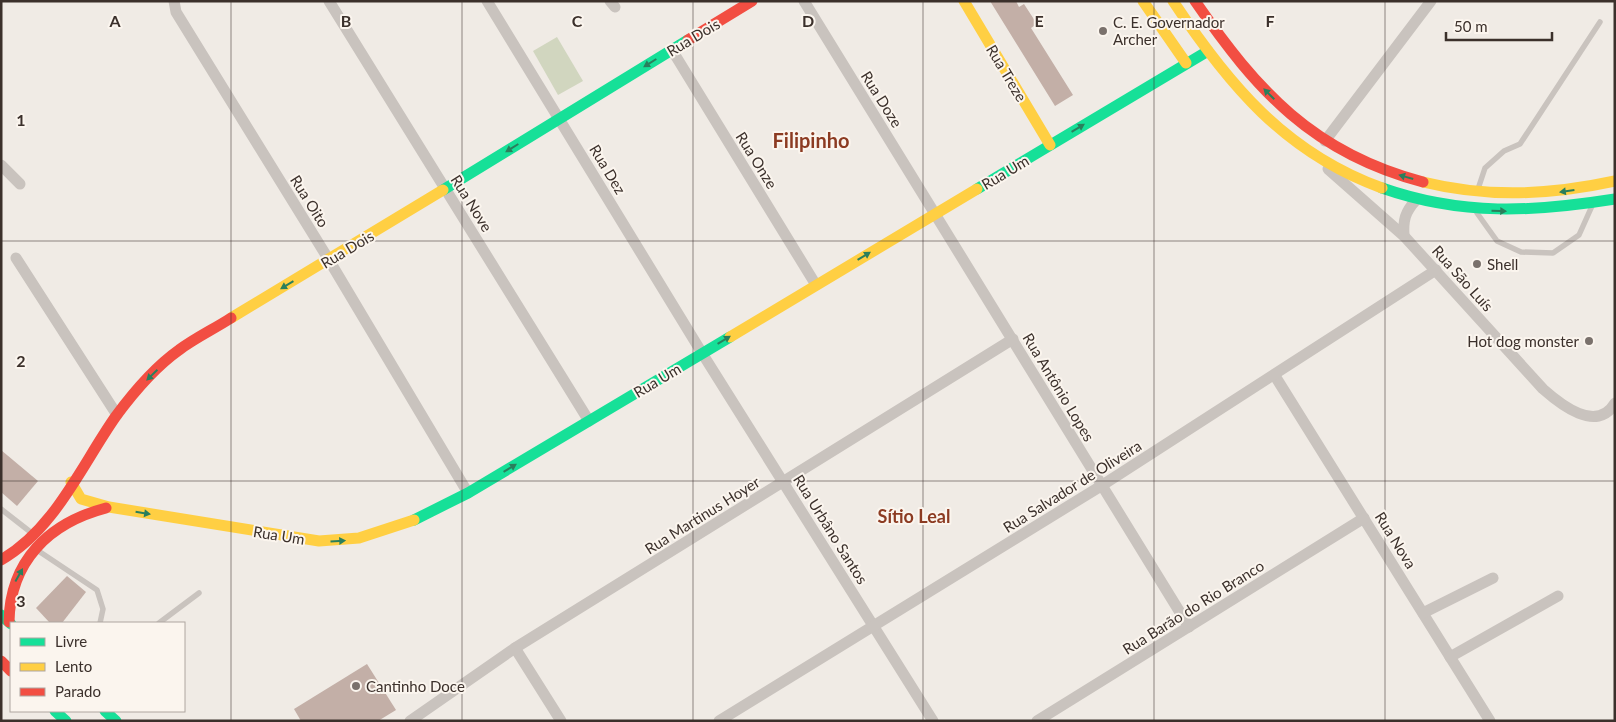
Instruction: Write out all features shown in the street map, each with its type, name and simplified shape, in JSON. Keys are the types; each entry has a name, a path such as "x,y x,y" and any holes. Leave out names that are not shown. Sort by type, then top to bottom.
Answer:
{"main road":[{"name":"Rua Dois","path":"1,560 20,549 34,536 48,519 117,415 142,385 178,350 446,189 751,1"},
{"name":"Rua Treze","path":"964,1 1050,145"},
{"path":"1143,1 1186,63"},
{"path":"1173,1 1236,88 1268,121 1311,154 1360,180 1416,200 1475,210 1538,211 1615,199"},
{"path":"1195,1 1225,46 1288,114 1324,141 1374,166 1438,185 1477,191 1529,194 1582,188 1615,181"},
{"name":"Rua Um","path":"71,482 81,499 109,507 301,539 339,542 378,535 468,493 1208,51"},
{"path":"7,620 11,592 16,578 37,550 53,533 75,518 109,507"},
{"path":"56,712 66,721"},
{"path":"106,712 116,721"}],"street":[{"name":"Rua Oito","path":"174,1 176,12 329,260 468,493"},
{"name":"Rua Nove","path":"329,1 589,421"},
{"name":"Rua Dez","path":"487,1 702,353"},
{"name":"Rua Doze","path":"804,1 936,213"},
{"path":"1324,141 1431,1"},
{"name":"Rua Onze","path":"672,50 816,285"},
{"name":"Rua São Luís","path":"1311,154 1404,236 1543,389 1565,409 1586,416 1599,415 1612,409 1615,403"},
{"path":"1,165 20,184"},
{"path":"1404,236 1403,223 1406,211 1416,200"},
{"name":"Rua Antônio Lopes","path":"936,213 1101,486 1189,627"},
{"path":"16,258 117,415"},
{"name":"Rua Salvador de Oliveira","path":"719,721 1101,486 1275,376 1436,270"},
{"name":"Rua Martinus Hoyer","path":"410,721 515,648 1013,339"},
{"name":"Rua Urbâno Santos","path":"702,353 933,721"},
{"name":"Rua Nova","path":"1275,376 1490,721"},
{"name":"Rua Barão do Rio Branco","path":"1037,721 1364,518"},
{"path":"1423,613 1493,578"},
{"path":"1450,657 1558,596"},
{"path":"515,648 560,721"}],"lane":[{"path":"1477,191 1485,168 1504,150 1520,144 1600,22"},
{"path":"1475,210 1497,241 1521,252 1552,253 1579,235 1592,204"},
{"path":"1,509 34,536"},
{"path":"37,550 96,590 103,609 101,622"},
{"path":"160,622 199,593"}],"green space":[{"path":"557,37 583,81 558,95 533,51"}],"building":[{"path":"990,1 1016,1 1019,7 1024,4 1037,24 1031,28 1073,95 1055,106"},
{"path":"1,450 38,481 17,506 1,492"},
{"path":"67,576 86,592 63,622 49,622 36,608"},
{"name":"Cantinho Doce","path":"367,664 396,710 378,721 301,721 294,709"}],"traffic: fast":[{"path":"443,190 688,40"},
{"path":"977,189 1208,51"},
{"path":"1382,188 1441,203 1498,209 1555,207 1615,199"},
{"path":"414,520 468,493 730,337"},
{"path":"1,615 10,623"},
{"path":"56,712 66,721"},
{"path":"106,712 116,721"}],"traffic: slow":[{"path":"964,1 1050,145"},
{"path":"1143,1 1186,63"},
{"path":"1173,1 1215,60 1262,113 1316,156 1347,173 1382,188"},
{"path":"1423,182 1471,191 1519,193 1543,192 1615,181"},
{"path":"730,337 977,189"},
{"path":"231,318 443,190"},
{"path":"71,482 81,499 109,507 319,541 359,538 414,520"}],"traffic: jam":[{"path":"688,40 752,1"},
{"path":"1195,1 1241,63 1265,90 1291,114 1319,136 1350,154 1384,170 1423,182"},
{"path":"1,560 20,547 52,514 116,416 161,364 191,341 231,318"},
{"path":"9,622 11,600 17,581 25,563 36,548 67,524 106,508"},
{"path":"1,661 10,670"}],"place":[{"name":"C. E. Governador Archer","path":"1103,31"},
{"name":"Shell","path":"1477,264"},
{"name":"Hot dog monster","path":"1589,341"},
{"name":"Cantinho Doce","path":"356,686"}],"district":[{"name":"Filipinho","path":"811,140"},
{"name":"Sítio Leal","path":"914,516"}]}
